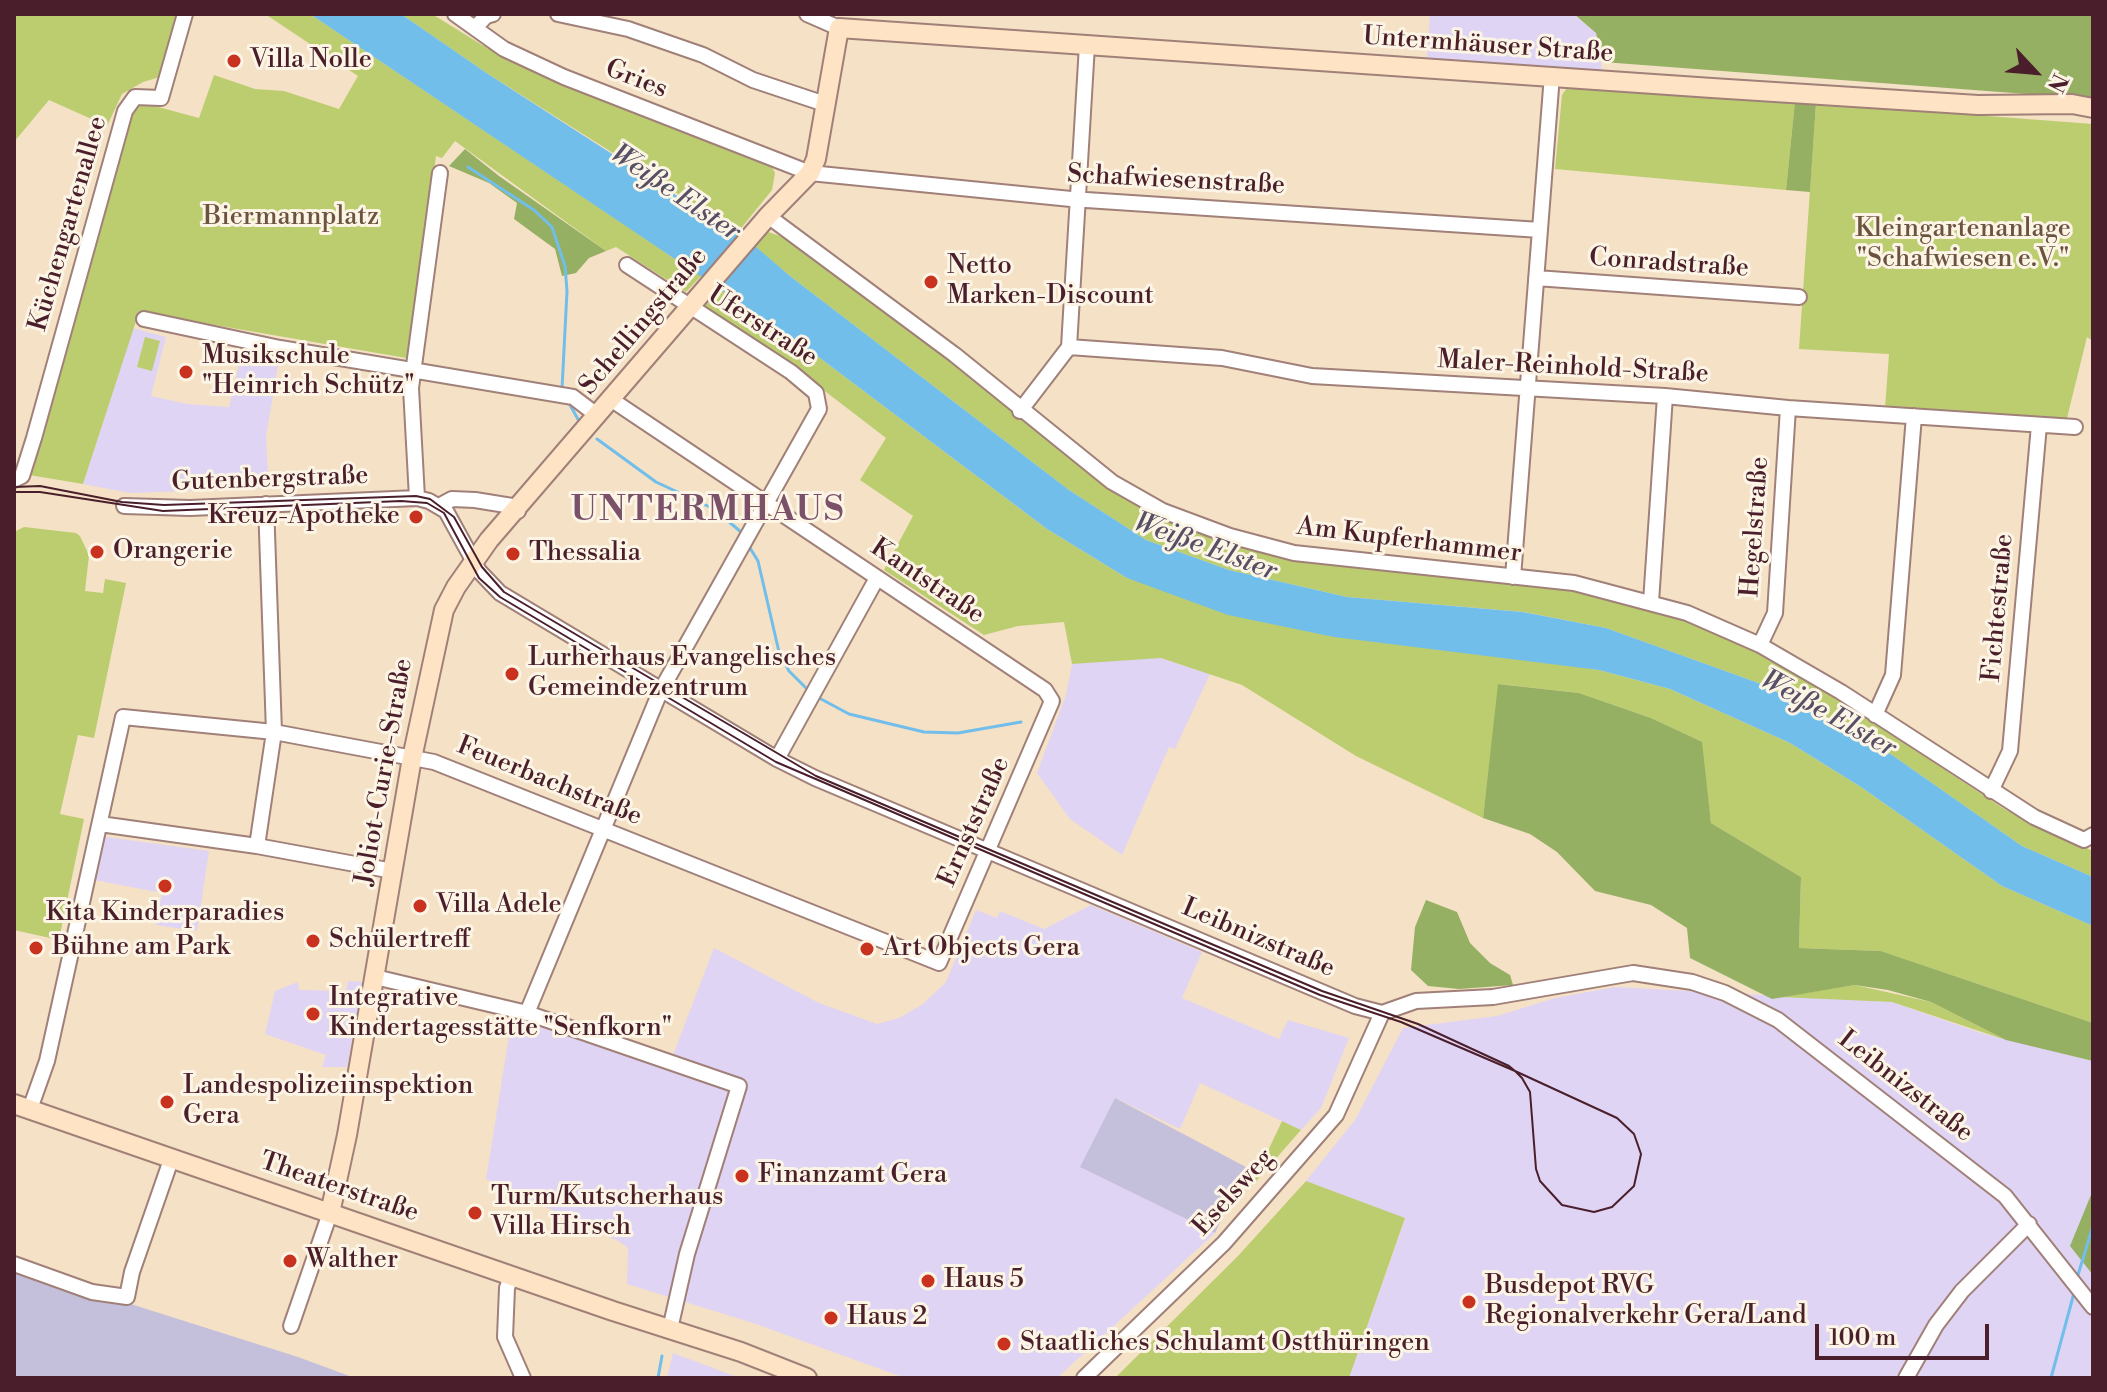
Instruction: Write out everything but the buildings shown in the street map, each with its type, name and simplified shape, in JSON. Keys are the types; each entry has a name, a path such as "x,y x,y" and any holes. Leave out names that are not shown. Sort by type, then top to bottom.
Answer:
{"main road":[{"name":"Schellingstraße","path":"473,561 764,220 810,173 816,159 839,28"},
{"name":"Untermhäuser Straße","path":"839,28 1978,105 2072,104 2093,108"},
{"name":"Joliot-Curie-Straße","path":"330,1213 436,636 448,602 473,561"},
{"name":"Theaterstraße","path":"22,1106 807,1378"}],"street":[{"name":"Küchengartenallee","path":"18,478 125,111 135,97 161,98 185,14"},
{"name":"Gries","path":"455,14 504,49 564,77 810,173"},
{"path":"475,28 486,16 493,14"},
{"path":"558,14 628,29 703,55 753,80 825,104"},
{"name":"Untermhäuser Straße","path":"807,14 839,28"},
{"path":"1020,411 1069,347 1087,45"},
{"path":"1513,577 1552,75"},
{"name":"Untermhäuser Straße","path":"2072,104 2093,98"},
{"path":"440,173 413,369 417,498 439,506 452,499 475,500 512,506 518,511"},
{"name":"Schafwiesenstraße","path":"810,173 1079,198 1540,230"},
{"name":"Am Kupferhammer","path":"764,220 955,355 1020,411 1112,482 1163,511 1230,536 1294,553 1574,583 1687,613 1760,645 2034,817 2088,838"},
{"name":"Uferstraße","path":"627,265 693,304 816,393 819,409 765,503"},
{"name":"Conradstraße","path":"1536,278 1799,297"},
{"path":"144,319 280,348 573,397 598,416"},
{"name":"Maler-Reinhold-Straße","path":"1069,347 1222,358 1312,376 1665,396 1788,408 2075,427"},
{"path":"1651,602 1665,396"},
{"name":"Kantstraße","path":"612,400 1045,690 1052,701"},
{"name":"Hegelstraße","path":"1760,645 1775,613 1788,408"},
{"path":"1875,715 1893,675 1914,416"},
{"name":"Fichtestraße","path":"1991,791 2010,751 2039,425"},
{"name":"Gutenbergstraße","path":"124,506 190,508 417,498"},
{"path":"527,1013 661,690 765,503"},
{"path":"257,846 274,732 266,504"},
{"name":"Leibnizstraße","path":"439,506 451,519 473,561 500,593 777,759 1321,993 1382,1013 1416,1001 1493,997 1613,974 1692,982 1725,993 1778,1020 1975,1171 2029,1224 2093,1307"},
{"path":"777,759 877,578"},
{"name":"Ernststraße","path":"939,963 1052,701"},
{"name":"Feuerbachstraße","path":"100,824 123,717 274,732 434,762 939,963"},
{"path":"22,1106 47,1061 100,824 257,846 393,871"},
{"path":"375,977 527,1013 739,1086 687,1254 670,1329"},
{"name":"Eselsweg","path":"1084,1378 1224,1243 1336,1115 1382,1013"},
{"path":"14,1264 92,1292 127,1297 132,1272 172,1157"},
{"name":"Joliot-Curie-Straße","path":"291,1326 330,1213"},
{"path":"1906,1378 1936,1325 1962,1291 2029,1224"},
{"path":"511,1276 507,1288 505,1337 523,1378"}],"shaded area":[{"path":"1430,14 1574,14 1596,33 1602,70 1427,58"},
{"path":"133,328 166,337 151,396 187,404 229,407 242,352 279,359 266,437 269,488 130,493 83,484"},
{"path":"1120,658 1161,658 1210,674 1175,749 1169,747 1122,855 1070,819 1037,773 1066,695 1072,664"},
{"name":"Kita Kinderparadies","path":"99,836 209,851 197,931 156,925 162,893 89,879"},
{"path":"1091,905 1202,952 1182,998 1279,1039 1288,1020 1349,1038 1321,1108 1301,1130 1200,1083 1180,1129 1115,1098 1081,1167 1215,1233 1057,1378 905,1378 753,1323 627,1284 628,1248 620,1242 486,1179 512,1017 668,1068 714,948 819,1003 877,1024 899,1018 923,1004 946,982 976,910 997,918 1000,911 1044,929"},
{"name":"Integrative Kindertagesstätte \"Senfkorn\"","path":"348,981 363,982 347,1067 322,1067 326,1055 265,1034 275,991 298,982 299,990 346,991"},
{"path":"1615,987 1892,1002 1981,1033 2093,1061 2093,1378 1349,1378 1405,1219 1306,1181 1355,1120 1403,1028 1497,1016 1555,998"},
{"path":"1115,1098 1246,1167 1215,1233 1080,1167"},
{"path":"14,1267 298,1357 355,1378 14,1378"},
{"path":"673,1353 740,1378 667,1378"}],"green space":[{"path":"14,14 178,14 160,77 122,94 107,126 49,100 14,142"},
{"name":"Biermannplatz","path":"265,14 310,14 701,276 686,292 616,247 606,251 455,141 442,158 436,156 412,359 139,312 83,484 29,475 136,101 199,118 214,75 255,89 284,91 339,109 358,76"},
{"path":"401,14 432,14 482,45 545,75 772,167 775,173 772,190 738,232 488,74"},
{"path":"1574,14 2093,14 2093,99 1603,62 1596,33"},
{"path":"1569,85 1795,101 1786,190 1555,169 1562,95"},
{"path":"1795,101 1816,103 1810,192 1786,190"},
{"name":"Kleingartenanlage \"Schafwiesen e.V.\"","path":"1816,103 2093,124 2093,341 2087,337 2066,422 1885,408 1889,354 1799,349"},
{"path":"465,149 606,251 589,258 576,273 562,276 555,249 514,219 517,203 489,183 449,166"},
{"path":"768,232 786,238 816,257 951,358 1112,489 1319,560 1594,593 1692,621 1774,658 2006,810 2093,851 2093,877 2022,846 1892,755 1820,713 1764,685 1606,628 1524,612 1347,597 1229,570 1146,540 1069,490 790,276 755,247"},
{"path":"721,289 800,343 1047,529 1127,578 1482,652 1599,670 1670,689 1790,743 1861,787 2002,886 2093,926 2093,1023 1881,951 1799,948 1801,877 1711,823 1701,742 1651,718 1579,693 1499,684 1483,818 1356,756 1242,685 1161,658 1072,664 1064,622 1018,626 984,635 884,570 913,516 860,480 886,438 787,362 705,306"},
{"path":"145,337 160,341 152,371 137,367"},
{"path":"24,527 80,536 89,555 85,591 103,593 105,579 126,583 94,738 78,735 60,814 84,819 59,940 14,930 14,532"},
{"path":"1498,684 1579,693 1651,718 1702,742 1711,823 1801,877 1799,948 1881,951 2093,1023 2093,1061 2006,1040 1931,1002 1888,990 1855,985 1772,999 1690,958 1687,928 1651,905 1595,891 1557,852 1530,834 1483,818"},
{"path":"1426,900 1457,912 1470,943 1490,963 1510,975 1513,985 1459,989 1428,986 1411,970 1415,927"},
{"path":"1855,985 1931,1002 2006,1040 1892,1002 1780,997"},
{"path":"1282,1121 1301,1130 1251,1187"},
{"path":"1306,1181 1405,1218 1349,1378 1115,1378 1238,1256"},
{"path":"2093,1190 2093,1275 2070,1246"}],"water":[{"path":"310,14 401,14 710,217 735,229 790,276 1069,490 1146,540 1229,570 1347,597 1523,612 1606,628 1764,685 1892,755 2022,846 2093,877 2093,926 2002,886 1861,787 1790,743 1670,689 1599,670 1334,637 1228,615 1127,578 1047,529 800,343"}],"waterway":[{"path":"468,167 534,210 552,227 565,266 567,291 562,389"},
{"path":"570,405 579,421"},
{"path":"597,439 656,482 714,509 741,532"},
{"path":"750,548 758,561 779,652 789,671 806,688"},
{"path":"821,699 849,714 924,732 958,733 1021,722"},
{"path":"2077,1278 2093,1226"},
{"path":"2051,1378 2074,1293"},
{"path":"658,1378 662,1356"}],"tram line":[{"path":"14,487 40,486 122,502 164,505 416,496 430,499 454,517 482,567 504,592 816,776 1322,991 1418,1024 1509,1066 1515,1071 1522,1078 1530,1092 1536,1169 1540,1181 1562,1205 1594,1212 1612,1207 1634,1186 1641,1154 1634,1134 1617,1118 1515,1071 1401,1022 1320,995 776,762 500,597 479,578 444,513 427,503 401,501 163,511 40,492 14,492"}],"place":[{"name":"Villa Nolle","path":"234,61"},
{"name":"Netto Marken-Discount","path":"931,282"},
{"name":"Musikschule \"Heinrich Schütz\"","path":"186,372"},
{"name":"Kreuz-Apotheke","path":"416,517"},
{"name":"Orangerie","path":"97,552"},
{"name":"Thessalia","path":"513,554"},
{"name":"Lurherhaus Evangelisches Gemeindezentrum","path":"512,674"},
{"name":"Kita Kinderparadies","path":"165,886"},
{"name":"Villa Adele","path":"420,906"},
{"name":"Schülertreff","path":"313,941"},
{"name":"Bühne am Park","path":"36,948"},
{"name":"Art Objects Gera","path":"867,949"},
{"name":"Integrative Kindertagesstätte \"Senfkorn\"","path":"313,1014"},
{"name":"Landespolizeiinspektion Gera","path":"167,1102"},
{"name":"Finanzamt Gera","path":"742,1176"},
{"name":"Turm/Kutscherhaus Villa Hirsch","path":"475,1213"},
{"name":"Walther","path":"290,1261"},
{"name":"Haus 5","path":"928,1281"},
{"name":"Busdepot RVG Regionalverkehr Gera/Land","path":"1469,1302"},
{"name":"Haus 2","path":"831,1318"},
{"name":"Staatliches Schulamt Ostthüringen","path":"1004,1344"}],"district":[{"name":"UNTERMHAUS","path":"708,512"}],"water label":[{"name":"Weiße Elster","path":"675,194"},
{"name":"Weiße Elster","path":"1205,548"},
{"name":"Weiße Elster","path":"1828,715"}]}
